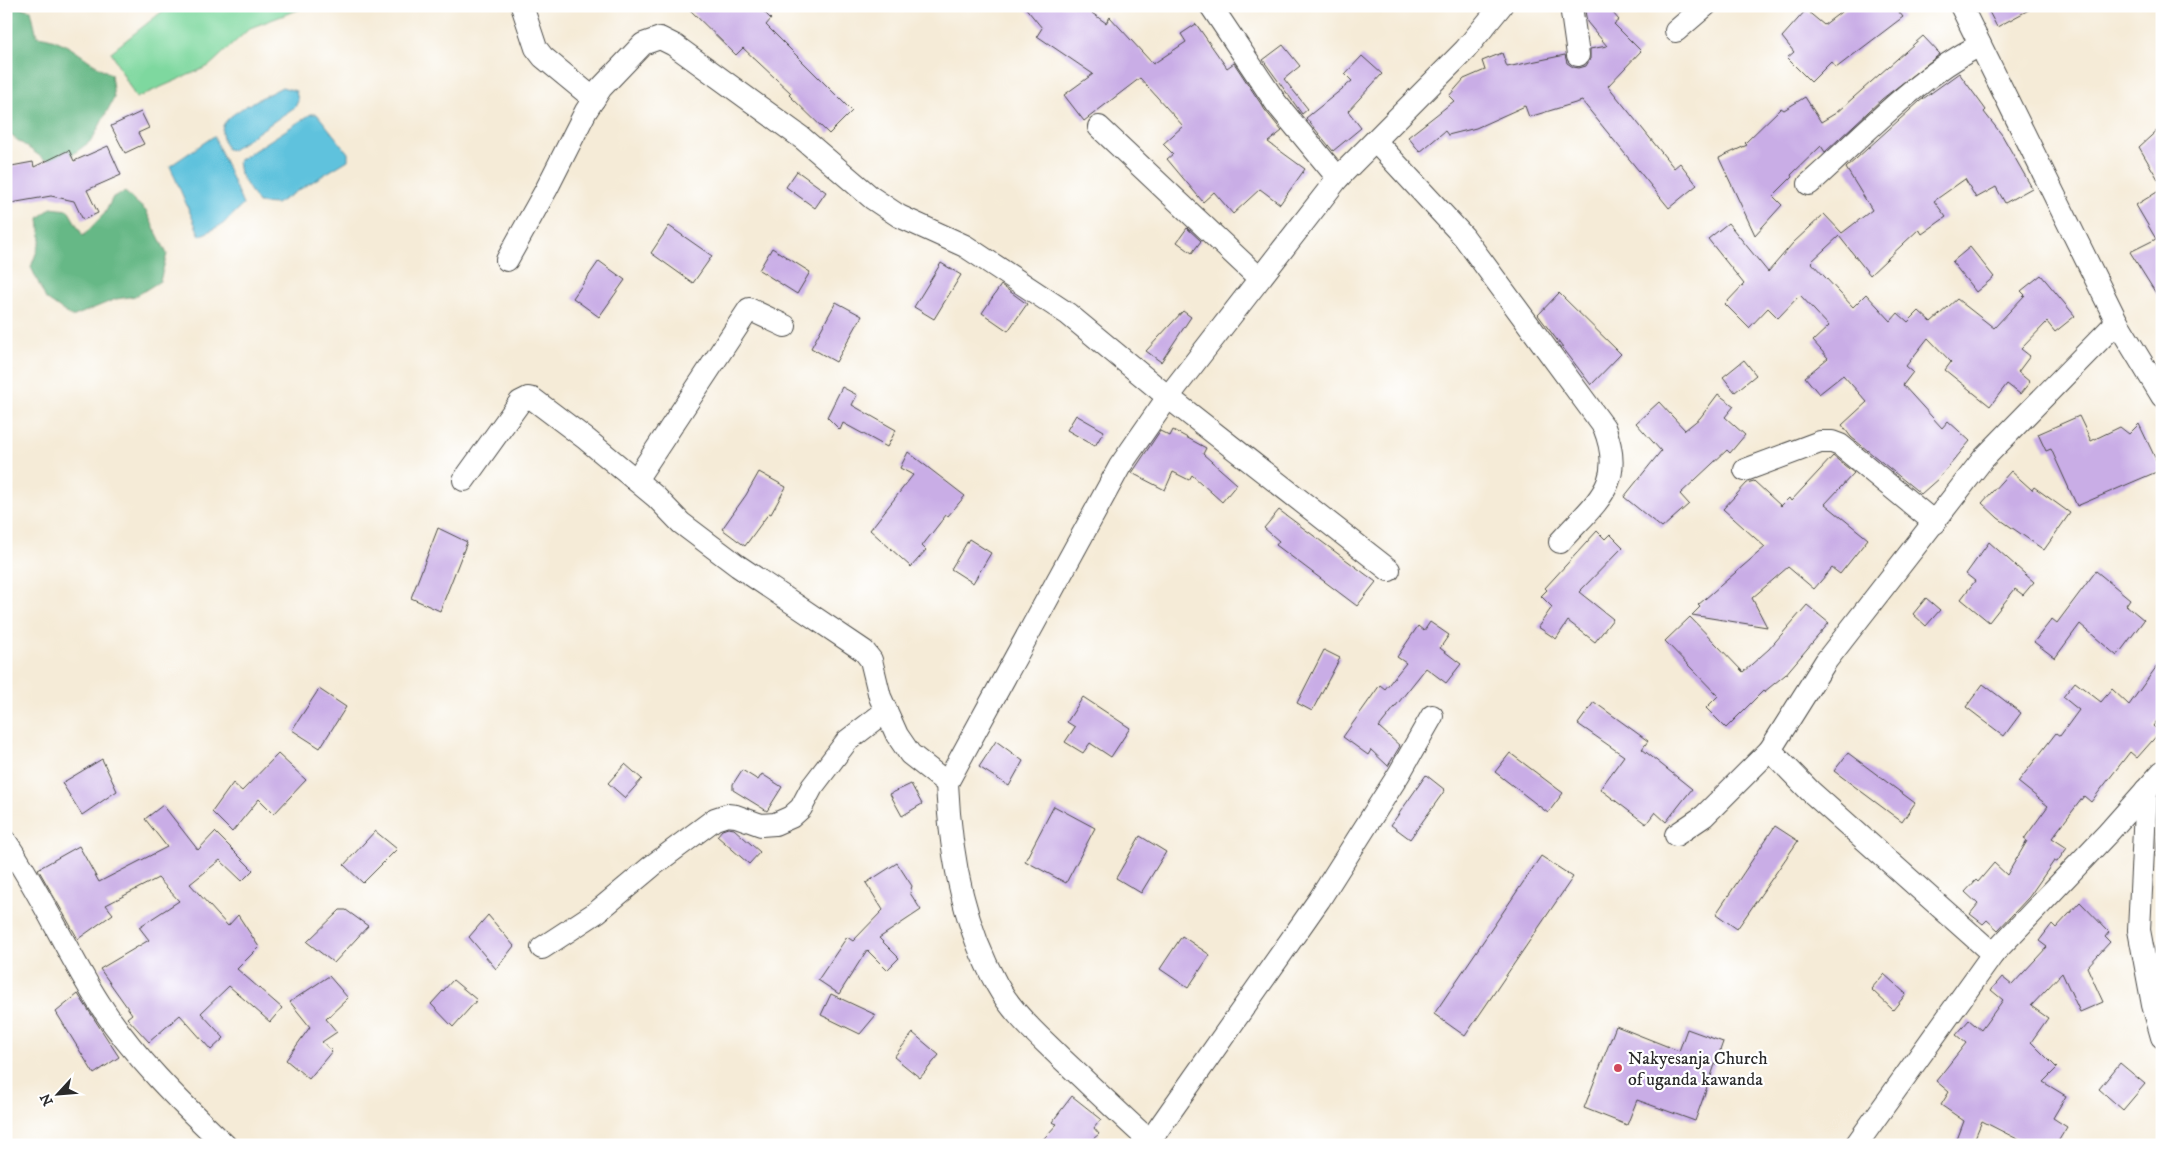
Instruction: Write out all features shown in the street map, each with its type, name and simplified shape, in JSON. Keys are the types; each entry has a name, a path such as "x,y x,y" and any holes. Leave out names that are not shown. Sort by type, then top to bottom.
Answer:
{"street":[{"path":"522,6 536,48 543,57 594,99"},
{"path":"1211,6 1276,103 1338,178"},
{"path":"1432,716 1399,774 1318,900 1150,1143 1020,1018 997,986 976,942 962,892 948,816 947,783 1120,466 1168,397 1338,178 1465,50 1501,6"},
{"path":"1571,6 1578,55"},
{"path":"1676,31 1705,6"},
{"path":"1961,6 2118,322 2162,396"},
{"path":"507,260 594,99 643,44 660,38 674,44 802,138 872,198 898,216 965,246 1060,309 1168,397 1390,570"},
{"path":"1809,184 1945,65 1980,45"},
{"path":"1099,127 1260,278"},
{"path":"1375,141 1464,237 1604,427 1611,445 1612,476 1606,489 1560,542"},
{"path":"636,480 749,309 785,326"},
{"path":"1676,835 1704,816 1770,750 1826,661 1983,459 2118,322"},
{"path":"464,480 520,402 528,398 534,399 636,480 681,523 738,566 864,651 871,660 880,697 897,735 910,754 947,783"},
{"path":"1745,470 1820,442 1832,442 1840,445 1935,523"},
{"path":"542,948 597,912 652,866 715,820 728,815 736,816 753,824 776,824 791,818 801,808 812,787 847,741 886,710"},
{"path":"1770,750 1825,804 1994,954"},
{"path":"1856,1145 1994,954 2162,772"},
{"path":"2146,790 2139,930 2153,1005 2162,1037"},
{"path":"6,842 33,885 100,1004 135,1051 225,1145"}],"green space":[{"path":"169,6 308,6 250,28 209,66 136,98 111,52"},
{"path":"15,7 31,10 37,36 58,41 111,74 114,98 92,140 64,161 44,159 6,132 6,13"},
{"path":"125,192 146,211 167,254 160,281 136,296 116,299 72,317 46,299 31,267 41,240 39,218 51,208 68,210 83,236 105,213 113,197"}],"water":[{"path":"282,87 296,91 298,101 295,107 232,150 227,149 222,132 226,121 232,115 258,99"},
{"path":"311,114 317,114 348,153 348,160 276,204 258,203 240,174 238,161"},
{"path":"214,136 243,205 223,224 200,236 170,166"}],"building":[{"path":"686,6 758,6 771,19 766,25 852,111 829,134 789,95 791,93 743,48 736,55"},
{"path":"1024,6 1082,6 1106,23 1110,17 1153,64 1186,42 1181,34 1196,24 1227,68 1234,63 1265,110 1282,131 1268,142 1305,169 1280,204 1260,189 1233,214 1214,192 1203,202 1167,159 1173,154 1163,144 1183,126 1140,78 1084,121 1064,95 1093,74 1037,36 1042,28"},
{"path":"1590,6 1607,6 1619,20 1614,24 1641,51 1608,86 1674,168 1680,163 1697,185 1669,208 1582,101 1529,117 1525,106 1476,128 1448,135 1445,131 1420,152 1408,137 1454,101 1449,96 1464,79 1485,70 1482,61 1502,53 1507,67 1565,55 1567,63 1573,67 1586,66 1590,59 1590,49 1607,46 1587,22 1585,11"},
{"path":"1849,6 1894,6 1903,17 1836,68 1831,62 1811,82 1787,58 1794,52 1782,37 1806,10 1824,25"},
{"path":"1986,6 2036,6 1997,27"},
{"path":"1923,36 1940,54 1882,99 1825,152 1821,146 1791,175 1792,177 1773,196 1782,205 1755,235 1719,158 1747,145 1745,143 1781,108 1784,110 1805,97 1821,122 1836,113"},
{"path":"1283,45 1300,66 1284,79 1308,109 1302,114 1263,60"},
{"path":"1362,56 1382,74 1348,111 1361,128 1333,151 1306,118 1352,81 1345,74"},
{"path":"1959,73 1986,110 1984,112 2002,135 2032,188 2005,203 1996,187 1976,198 1965,179 1934,201 1946,217 1922,234 1919,229 1870,275 1839,236 1811,262 1853,307 1866,294 1891,321 1898,313 1908,322 1919,311 1931,322 1957,299 1994,328 2025,295 2021,291 2041,275 2075,316 2055,332 2047,322 2021,349 2030,356 2018,372 2030,382 2020,394 2007,384 1990,406 1945,370 1951,362 1928,338 1906,366 1913,372 1903,385 1942,428 1948,421 1970,441 1939,478 1921,494 1851,437 1842,425 1867,402 1843,375 1819,394 1805,377 1828,358 1813,341 1829,326 1800,295 1778,318 1768,308 1749,328 1725,304 1744,284 1708,239 1728,223 1768,272 1793,243 1824,214 1842,233 1872,210 1846,168 1920,101"},
{"path":"141,112 149,128 138,133 144,144 125,153 111,126"},
{"path":"2162,126 2162,186 2139,147"},
{"path":"108,146 121,175 87,190 98,213 83,220 74,201 51,196 11,203 9,193 6,193 6,167 33,162 34,167 69,150 74,161"},
{"path":"797,171 826,192 815,208 786,187"},
{"path":"2162,189 2162,303 2130,252 2156,239 2136,205"},
{"path":"669,226 712,256 693,283 651,253"},
{"path":"1187,228 1201,241 1192,253 1177,242"},
{"path":"1970,247 1994,277 1976,292 1952,262"},
{"path":"772,248 810,272 797,294 759,270"},
{"path":"599,261 625,280 599,317 573,298"},
{"path":"941,263 961,275 934,319 914,307"},
{"path":"1001,285 1027,304 1008,331 982,313"},
{"path":"1559,293 1621,354 1591,385 1538,315"},
{"path":"836,302 862,316 836,362 811,348"},
{"path":"1183,311 1191,317 1161,362 1146,351"},
{"path":"1744,360 1756,375 1735,392 1723,377"},
{"path":"842,387 857,395 852,405 896,430 887,447 843,423 840,430 827,417"},
{"path":"1718,394 1734,406 1725,417 1745,435 1730,453 1727,450 1680,494 1689,504 1662,528 1624,497 1661,451 1636,423 1659,402 1685,430 1700,418"},
{"path":"1076,415 1104,431 1095,446 1067,430"},
{"path":"2079,416 2091,441 2120,427 2129,434 2139,424 2161,470 2077,506 2051,449 2046,451 2038,434"},
{"path":"1173,430 1206,448 1203,454 1237,484 1222,502 1192,475 1189,480 1173,472 1165,490 1132,473 1160,431 1170,436"},
{"path":"908,452 965,496 948,516 946,515 922,546 926,550 911,567 870,530 913,475 900,468"},
{"path":"1833,456 1854,473 1825,504 1868,539 1840,574 1832,568 1814,589 1788,567 1752,598 1767,627 1692,615 1700,607 1698,605 1765,547 1723,509 1747,483 1754,481 1781,506 1789,498 1791,501"},
{"path":"2011,471 2032,490 2034,487 2070,513 2044,550 1998,518 1982,503"},
{"path":"759,472 786,487 771,514 769,513 745,546 722,529 746,495"},
{"path":"1279,510 1376,582 1357,606 1276,545 1279,541 1264,528"},
{"path":"438,528 467,542 440,611 411,598"},
{"path":"1597,531 1605,539 1610,534 1623,547 1579,592 1613,619 1595,642 1568,621 1556,639 1538,627 1552,607 1541,596 1547,590 1545,588"},
{"path":"969,539 991,553 973,583 951,569"},
{"path":"1989,542 2034,582 2023,595 2015,589 1989,622 1961,599 1975,581 1966,574"},
{"path":"2096,571 2130,599 2126,605 2144,620 2117,656 2080,624 2055,658 2034,642 2052,619 2057,623"},
{"path":"1926,598 1940,610 1926,626 1913,614"},
{"path":"1807,605 1829,623 1785,675 1763,691 1726,728 1706,708 1718,696 1665,641 1690,617 1743,672 1769,649"},
{"path":"1430,622 1449,635 1440,648 1461,664 1446,683 1426,668 1379,727 1400,746 1388,766 1371,750 1368,755 1343,737 1380,685 1385,689 1406,663 1397,657 1418,626 1424,631"},
{"path":"1324,650 1340,658 1312,711 1297,703"},
{"path":"2162,659 2162,714 2153,726 2160,732 2137,758 2130,752 2091,802 2084,796 2052,838 2067,848 2057,862 2054,861 2029,897 1998,930 1987,920 1983,924 1970,914 1978,904 1965,892 1976,880 1978,882 1994,863 2007,875 2027,841 2024,839 2048,806 2018,782 2056,733 2060,736 2079,710 2063,697 2075,682 2101,702 2112,689 2129,705"},
{"path":"1983,684 2021,713 2004,736 1966,707"},
{"path":"319,689 346,707 320,748 292,730"},
{"path":"1083,697 1130,728 1111,757 1090,743 1083,753 1065,742 1075,727 1067,722"},
{"path":"1594,702 1648,741 1642,749 1692,789 1666,822 1655,812 1646,824 1600,789 1624,756 1578,724"},
{"path":"996,741 1023,761 1009,786 979,767"},
{"path":"1510,753 1563,793 1548,813 1495,772"},
{"path":"1848,753 1915,803 1902,822 1834,771"},
{"path":"278,754 306,780 274,814 259,799 232,832 212,812 233,783 242,791"},
{"path":"102,759 117,791 82,815 62,783"},
{"path":"625,764 642,779 625,798 608,783"},
{"path":"742,770 758,780 762,774 782,787 767,811 733,790 733,784"},
{"path":"1426,775 1445,790 1410,839 1391,825"},
{"path":"911,784 922,804 902,816 890,794"},
{"path":"163,805 198,850 215,832 253,870 242,881 220,860 190,884 228,926 238,915 259,947 237,969 282,1008 270,1022 229,986 201,1013 224,1038 211,1050 180,1015 149,1042 127,1018 132,1014 100,969 149,940 139,927 179,901 158,878 106,905 113,914 78,939 38,869 79,846 99,882 167,847 145,819"},
{"path":"1054,806 1095,828 1066,883 1025,861"},
{"path":"2162,818 2162,863 2156,857 2158,822"},
{"path":"1775,826 1798,841 1737,929 1716,914"},
{"path":"734,829 760,852 749,864 717,836 722,830"},
{"path":"375,831 397,849 363,883 344,865"},
{"path":"1140,836 1166,852 1141,893 1116,878"},
{"path":"1541,856 1573,877 1465,1036 1434,1014"},
{"path":"897,863 912,886 910,893 921,910 879,938 899,958 887,970 867,950 839,994 818,980 847,937 853,941 883,910 866,883"},
{"path":"2080,902 2109,932 2105,937 2110,942 2087,967 2103,1002 2080,1012 2062,973 2031,1006 2048,1018 2031,1042 2057,1068 2043,1082 2066,1096 2053,1118 2067,1127 2056,1145 2029,1145 1982,1121 1972,1145 1955,1145 1964,1121 1941,1105 1949,1092 1936,1081 1966,1043 1956,1035 1969,1020 1981,1030 2003,1000 1991,990 2002,977 2012,985 2047,947 2039,941 2052,924 2056,928"},
{"path":"340,910 346,910 368,926 334,963 307,942"},
{"path":"488,915 514,946 496,969 469,937"},
{"path":"1182,936 1210,955 1188,988 1160,969"},
{"path":"1884,974 1906,994 1893,1010 1871,989"},
{"path":"329,976 348,998 326,1019 337,1032 322,1042 332,1051 309,1079 286,1060 310,1027 290,1002"},
{"path":"453,980 477,1000 453,1027 431,1004"},
{"path":"78,994 119,1057 94,1074 56,1012"},
{"path":"831,994 876,1015 860,1034 821,1015"},
{"path":"1616,1026 1679,1051 1687,1029 1723,1042 1695,1121 1637,1100 1627,1125 1584,1108"},
{"path":"913,1033 939,1055 920,1078 894,1057"},
{"path":"2120,1063 2145,1084 2123,1110 2099,1089"},
{"path":"1072,1096 1101,1119 1094,1128 1099,1134 1086,1145 1038,1145 1057,1124 1052,1122"}],"place":[{"name":"Nakyesanja Church of uganda kawanda","path":"1618,1068"}]}
